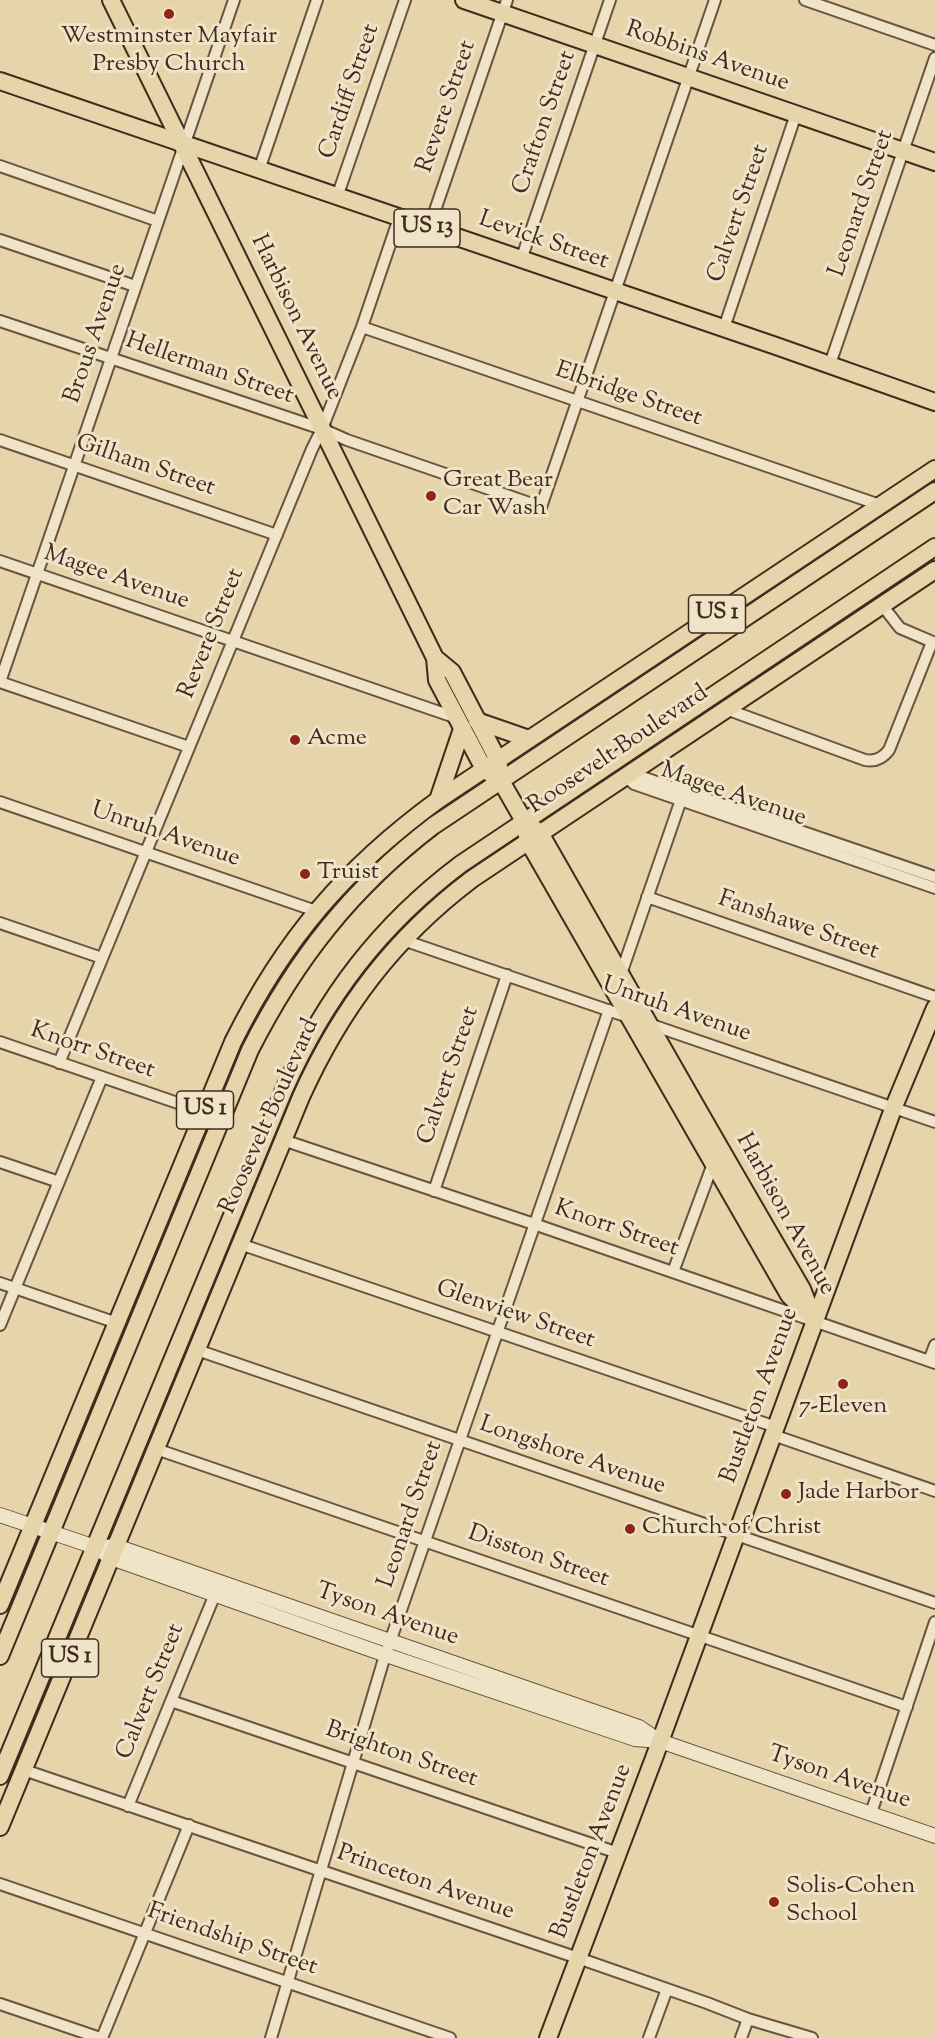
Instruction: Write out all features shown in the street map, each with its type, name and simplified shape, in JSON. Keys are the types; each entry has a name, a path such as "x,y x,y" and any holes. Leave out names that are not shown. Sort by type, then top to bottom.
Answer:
{"main road":[{"name":"Harbison Avenue","path":"111,0 435,658 452,672 465,723 621,974 716,1154"},
{"name":"Robbins Avenue","path":"464,0 505,7 595,45 935,162"},
{"name":"Levick Street","path":"0,81 830,364 935,402"},
{"name":"US 1","path":"0,1605 233,1042 256,997 282,956 316,910 372,852 438,800 935,469"},
{"name":"Roosevelt Boulevard","path":"0,1656 241,1072 273,1007 311,948 369,881 415,840 935,491"},
{"path":"795,585 852,524"},
{"name":"Roosevelt Boulevard","path":"0,1776 279,1101 313,1030 348,975 402,914 452,870 935,547"},
{"name":"Roosevelt Boulevard","path":"0,1827 283,1140 330,1039 364,986 403,940 455,892 935,570"},
{"path":"813,651 862,596"},
{"path":"598,693 676,664"},
{"path":"438,800 465,723 529,739"},
{"name":"Harbison Avenue","path":"534,837 630,1018 802,1289 815,1321"},
{"name":"Bustleton Avenue","path":"548,2038 893,1109 935,1008"},
{"path":"24,1770 53,1648"}],"street":[{"name":"Brous Avenue","path":"0,682 234,0"},
{"path":"259,170 317,0"},
{"name":"Cardiff Street","path":"338,197 405,0"},
{"name":"Crafton Street","path":"521,260 610,0"},
{"path":"577,401 715,0"},
{"path":"806,0 935,45"},
{"name":"Revere Street","path":"429,228 505,7"},
{"name":"Leonard Street","path":"830,364 935,58"},
{"name":"Calvert Street","path":"723,328 796,114"},
{"path":"0,166 158,220"},
{"name":"Revere Street","path":"59,1063 322,429 362,327 399,218"},
{"path":"0,240 135,286"},
{"name":"Hellerman Street","path":"0,321 322,429 347,440 541,507 577,401"},
{"name":"Elbridge Street","path":"362,327 880,505"},
{"name":"Gilham Street","path":"0,440 277,535"},
{"name":"Magee Avenue","path":"0,561 465,723"},
{"path":"726,709 865,760 876,760 886,755 933,642 900,628 882,605"},
{"path":"0,682 189,747"},
{"name":"Magee Avenue","path":"625,776 634,784 682,796 819,843 935,888"},
{"path":"621,974 682,796"},
{"name":"Unruh Avenue","path":"0,802 316,910"},
{"name":"Magee Avenue","path":"819,843 935,877"},
{"name":"Fanshawe Street","path":"647,897 935,998"},
{"path":"0,923 102,958"},
{"name":"Unruh Avenue","path":"403,940 935,1122"},
{"name":"Calvert Street","path":"434,1191 507,975"},
{"name":"Leonard Street","path":"271,2038 388,1648 609,1010"},
{"name":"Knorr Street","path":"0,1042 204,1112"},
{"path":"0,1325 102,1077"},
{"name":"Knorr Street","path":"283,1140 932,1362"},
{"path":"673,1272 716,1154"},
{"path":"0,1162 59,1182"},
{"name":"Glenview Street","path":"240,1244 496,1332 935,1491"},
{"path":"0,1283 117,1323"},
{"path":"932,1362 935,1345"},
{"name":"Longshore Avenue","path":"197,1350 935,1603"},
{"name":"Disston Street","path":"156,1449 907,1707"},
{"name":"Tyson Avenue","path":"0,1515 388,1648 635,1739 660,1741 935,1836"},
{"name":"Tyson Avenue","path":"113,1552 214,1594 245,1598"},
{"name":"Calvert Street","path":"128,1806 214,1594"},
{"path":"871,1814 935,1622"},
{"name":"Brighton Street","path":"171,1701 618,1853"},
{"name":"Princeton Avenue","path":"24,1770 578,1958 748,2019 812,2038"},
{"path":"0,2004 74,2034 101,2038 189,1825"},
{"name":"Friendship Street","path":"0,1884 450,2038"},
{"path":"649,2038 667,1989"},
{"path":"741,2038 748,2019"}],"place":[{"name":"Westminster Mayfair Presby Church","path":"169,14"},
{"name":"Great Bear Car Wash","path":"431,496"},
{"name":"Acme","path":"295,740"},
{"name":"Truist","path":"305,874"},
{"name":"7-Eleven","path":"843,1384"},
{"name":"Jade Harbor","path":"786,1494"},
{"name":"Church of Christ","path":"630,1529"},
{"name":"Solis-Cohen School","path":"774,1902"}]}
